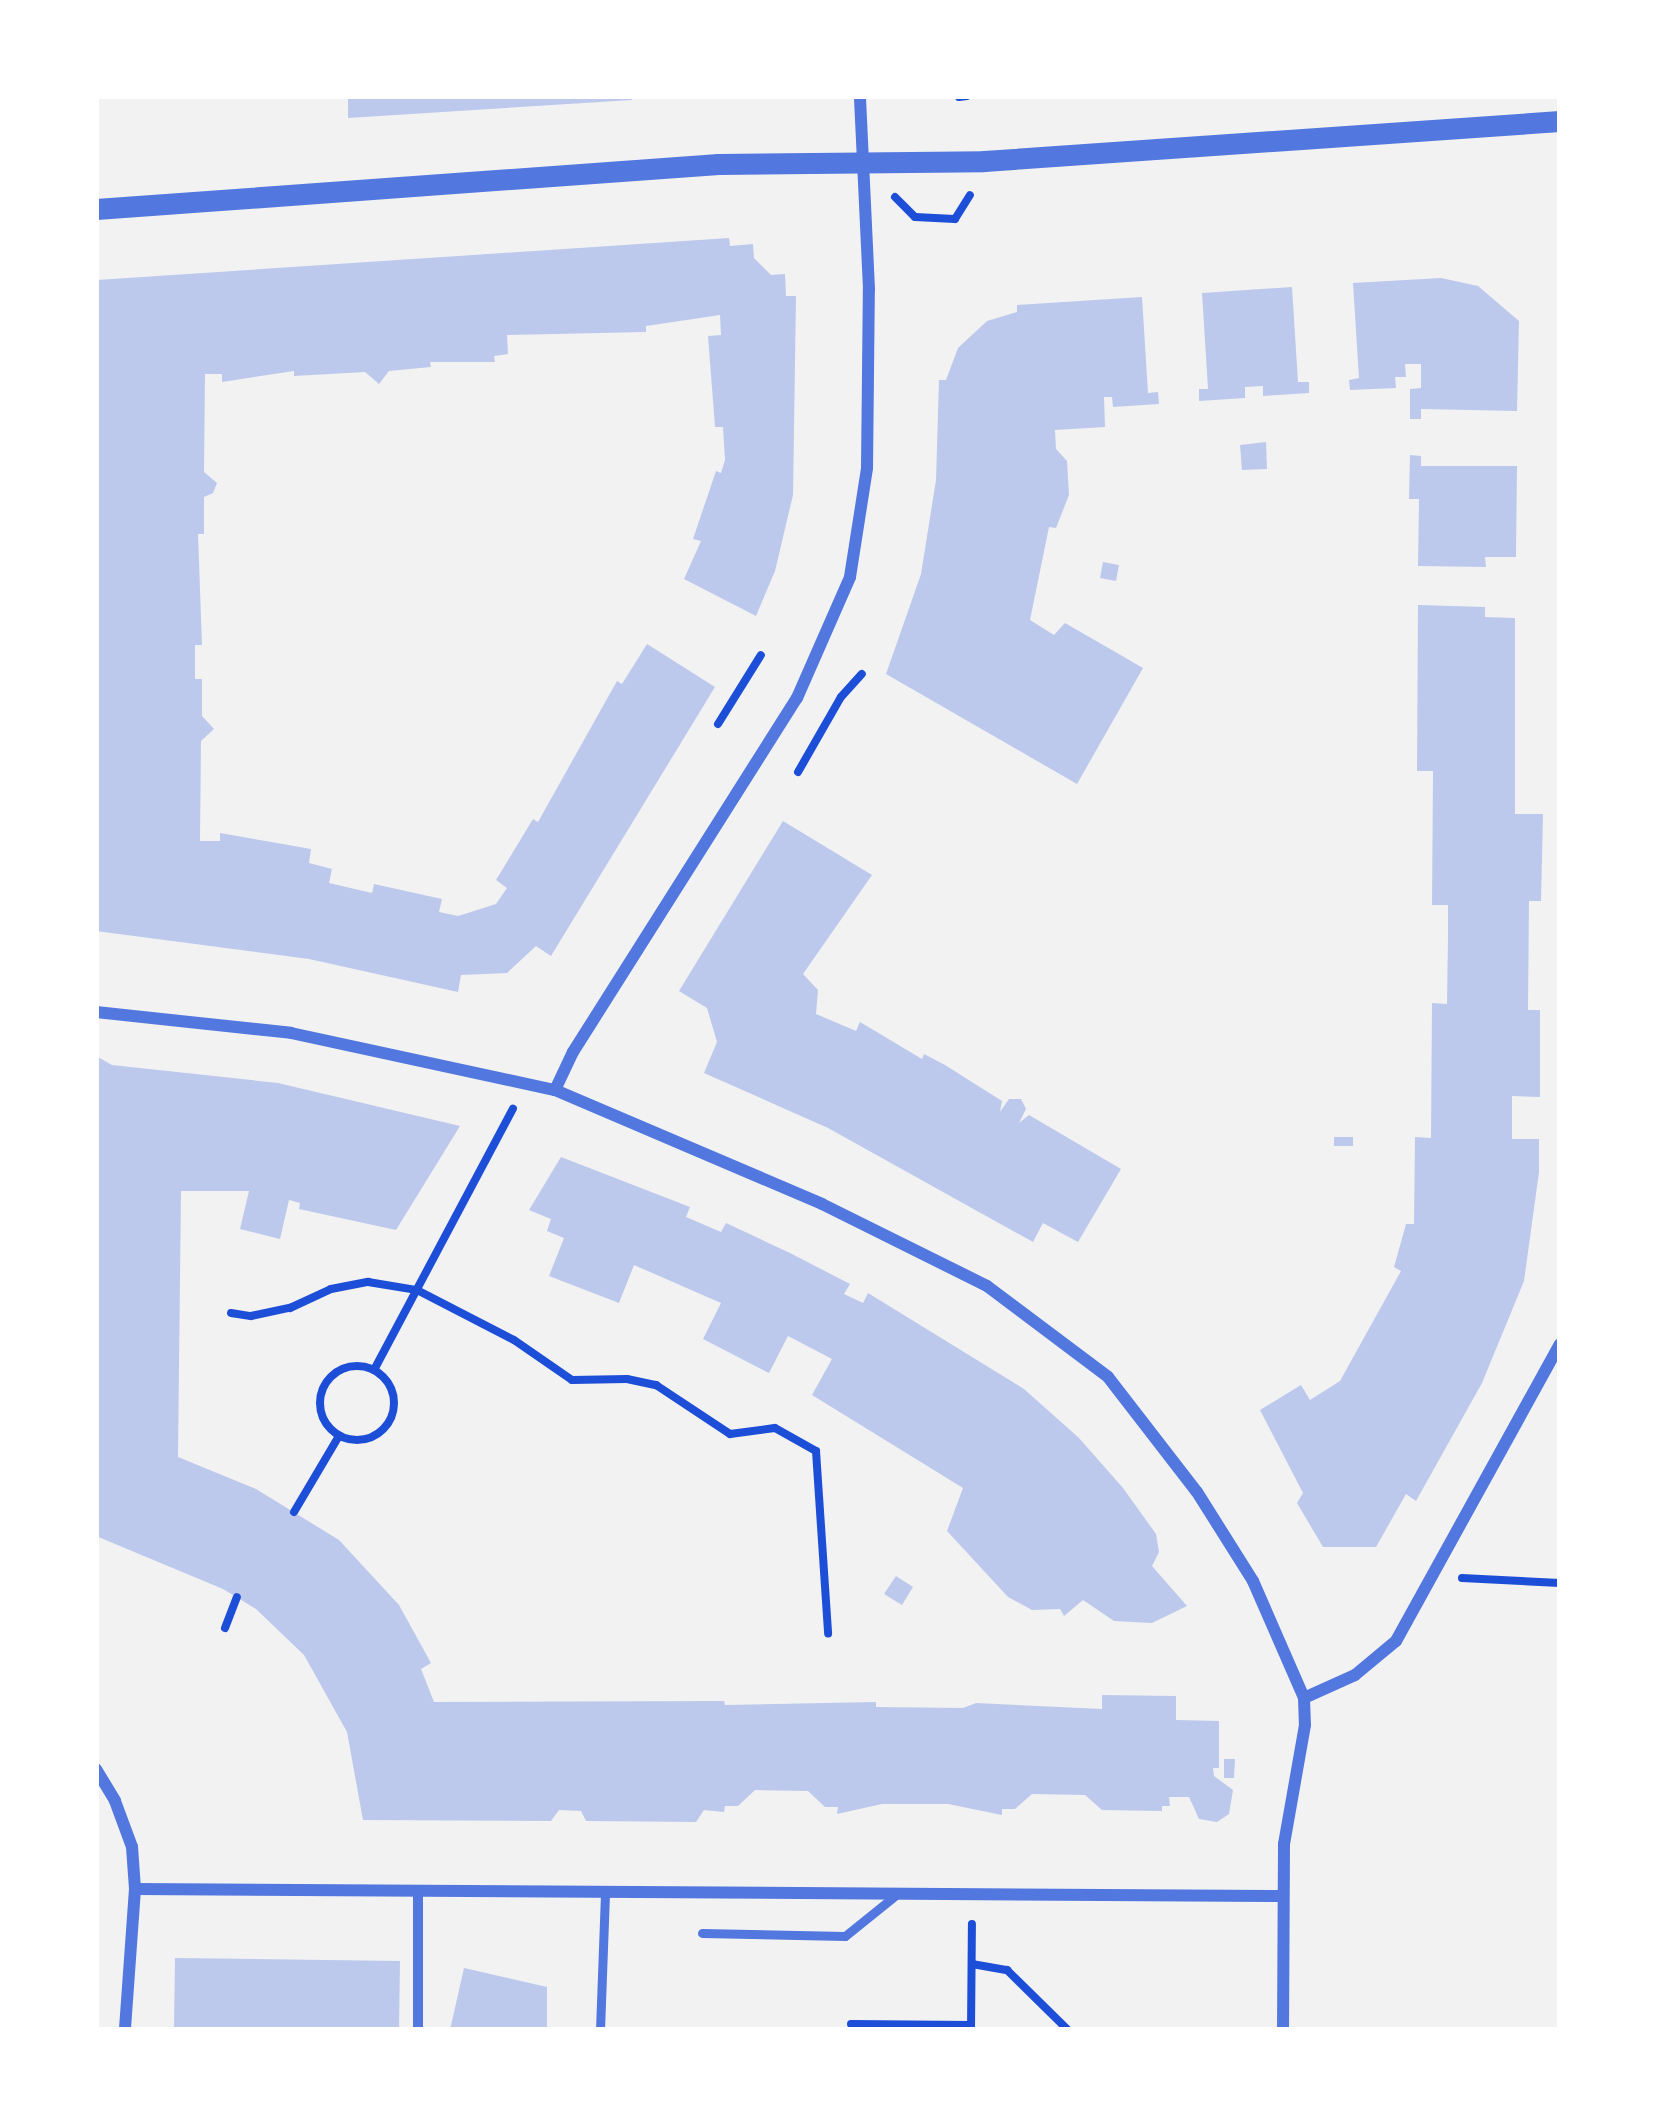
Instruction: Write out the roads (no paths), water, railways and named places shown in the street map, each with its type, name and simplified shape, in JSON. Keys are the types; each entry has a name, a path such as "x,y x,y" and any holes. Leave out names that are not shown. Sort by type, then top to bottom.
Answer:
{"street":[{"path":"555,1090 573,1052 797,698 840,607 859,540 867,468 868,289 860,96"},
{"path":"96,209 718,164 984,161 1560,121"},
{"path":"96,1012 291,1033 555,1090 902,1242 987,1286 1079,1353 1149,1424 1197,1492 1253,1580 1304,1698 1305,1725 1284,1844 1283,2030"},
{"path":"1304,1698 1355,1675 1386,1653 1438,1568 1560,1344"},
{"path":"96,1769 128,1835 135,1889 125,2030"},
{"path":"135,1889 1283,1896"},
{"path":"418,1890 418,2030"}],"lane":[{"path":"600,2030 605,1892"},
{"path":"702,1933 845,1936 897,1894"}]}
